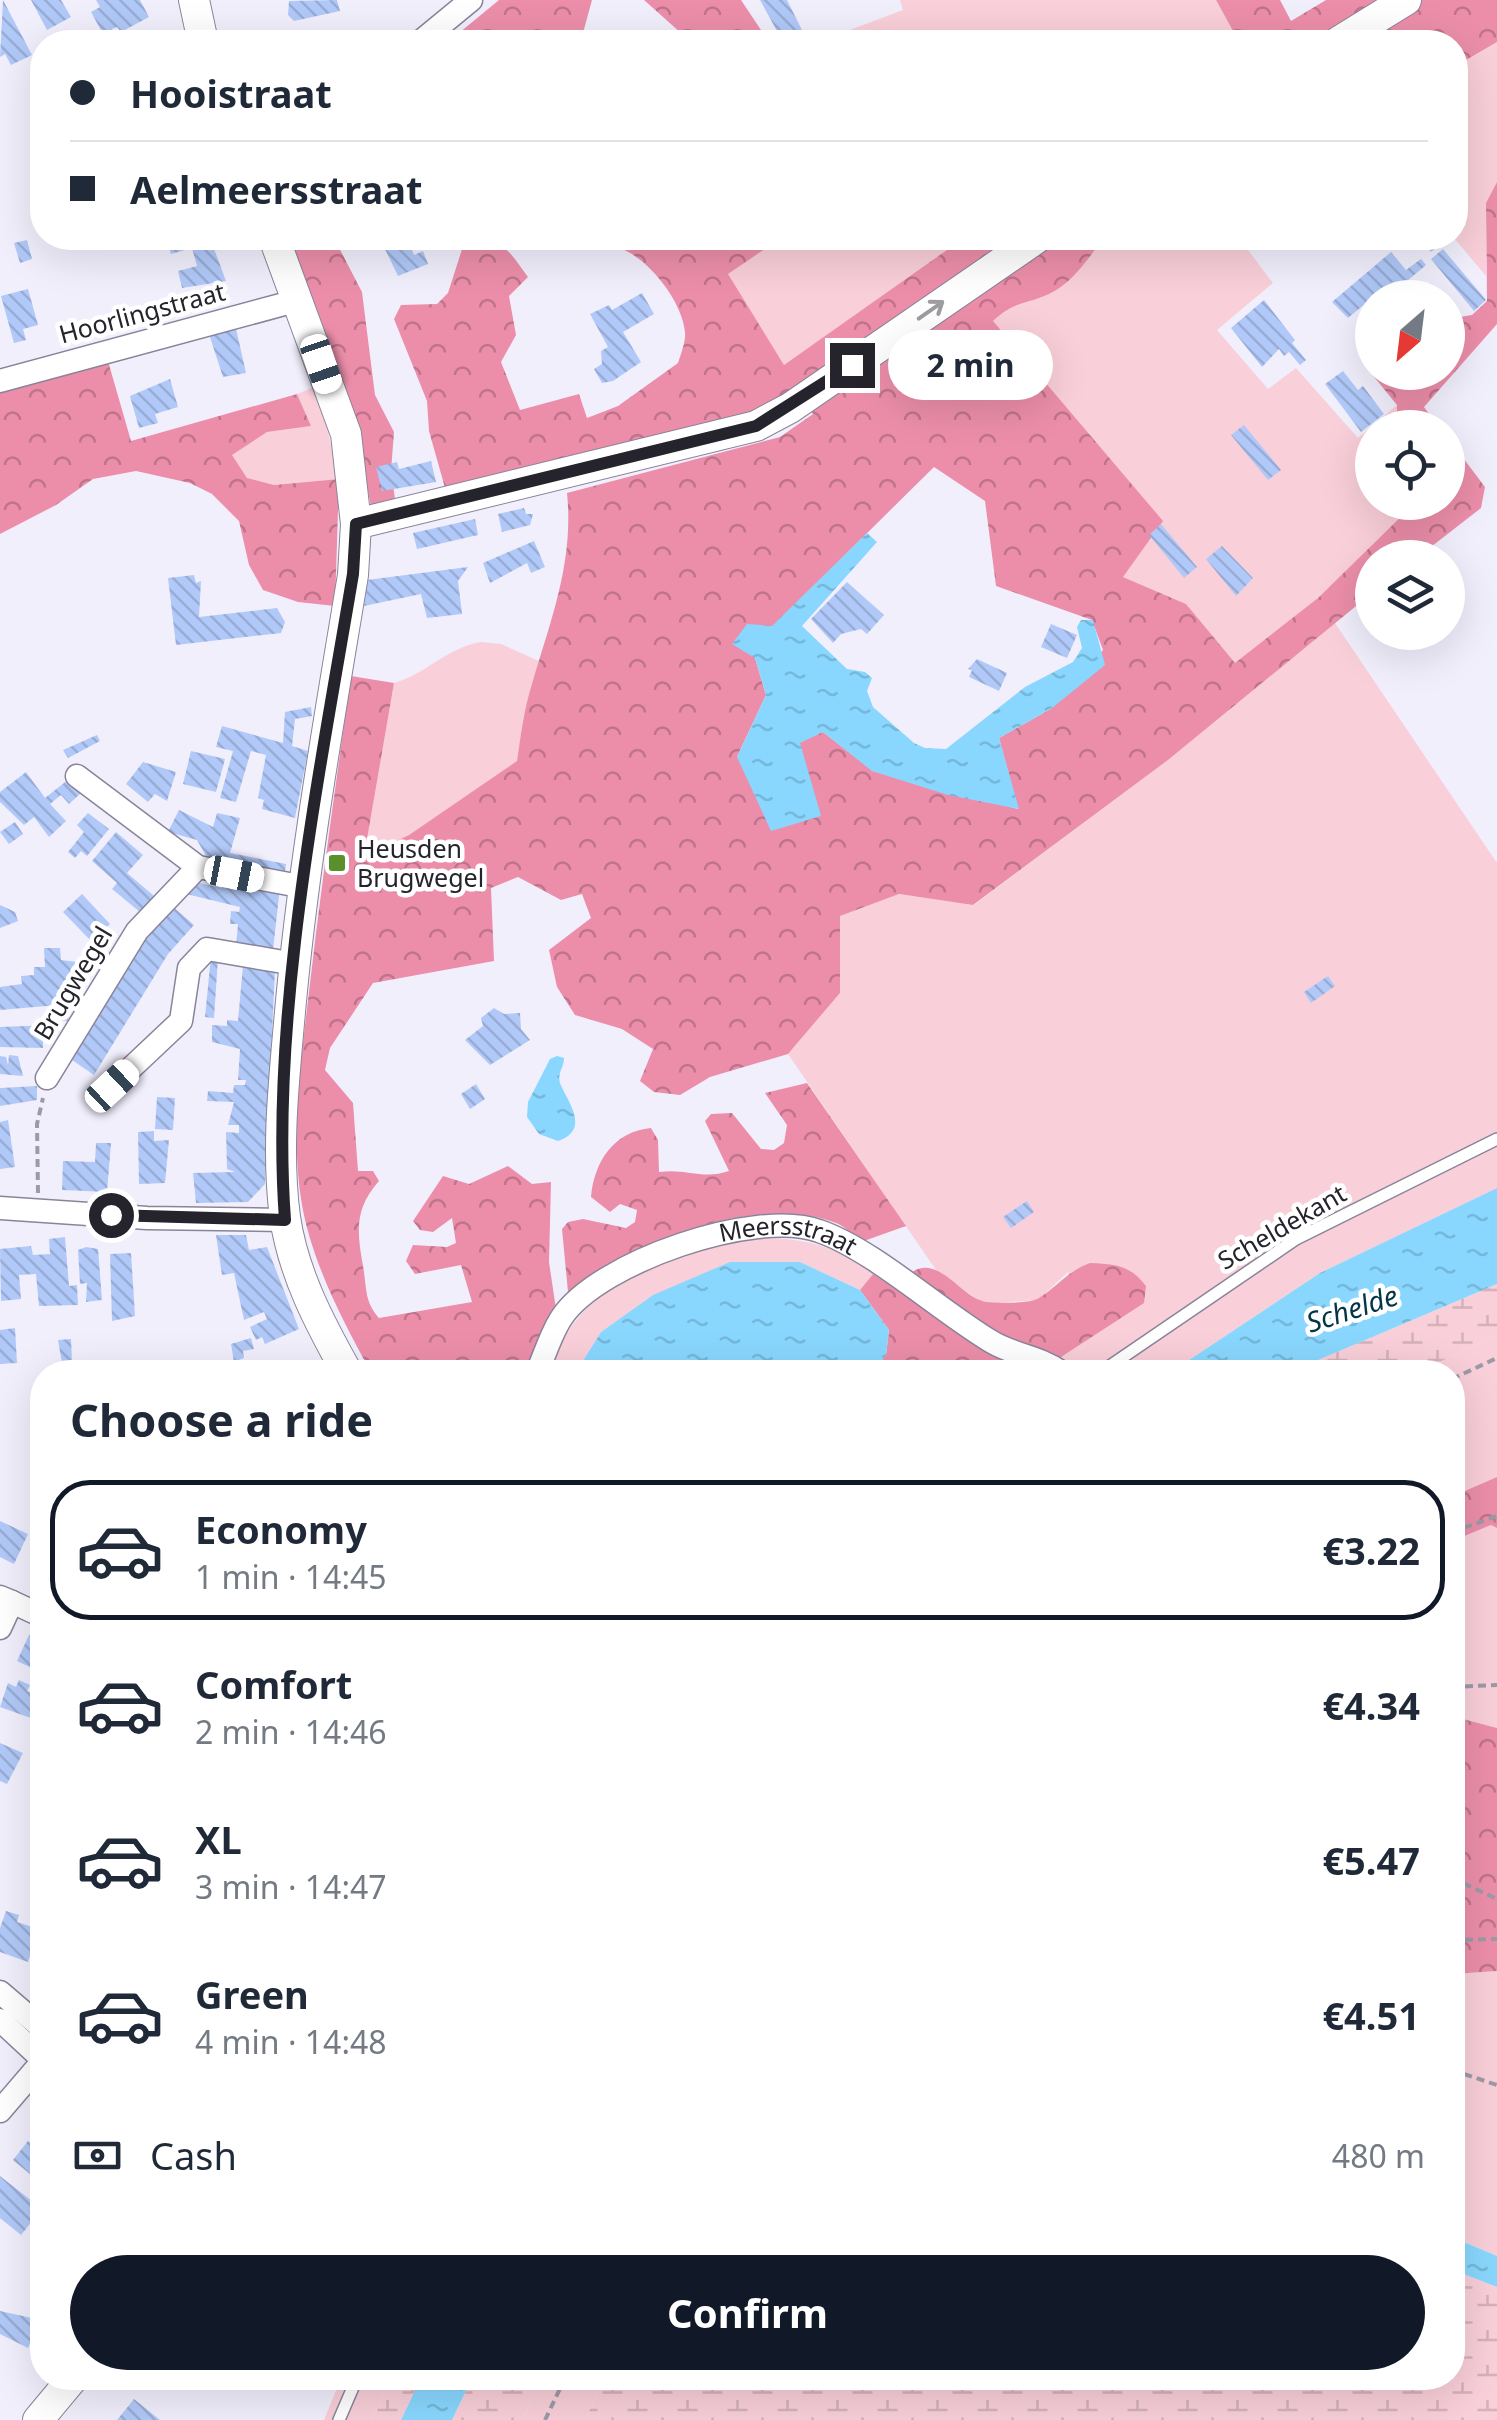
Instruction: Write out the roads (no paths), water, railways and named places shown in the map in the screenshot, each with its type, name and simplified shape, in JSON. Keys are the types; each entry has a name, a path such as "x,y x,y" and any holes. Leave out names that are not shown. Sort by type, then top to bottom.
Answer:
{"main road":[{"path":"194,0 200,30"},
{"path":"1357,30 1406,0"},
{"path":"279,250 346,434 356,524 353,574 294,964 281,1142 285,1220 303,1284 340,1360"},
{"path":"356,524 756,426 790,408 1020,250"},
{"path":"38,2420 62,2390"}],"street":[{"path":"435,30 472,0"},
{"name":"Hoorlingstraat","path":"0,381 299,300"},
{"path":"78,776 198,867 304,887"},
{"name":"Brugwegel","path":"47,1078 137,931 198,867"},
{"path":"112,1086 181,1021 190,968 207,950 294,964"},
{"path":"0,1208 147,1218 285,1220"},
{"name":"Meersstraat","path":"542,1360 562,1316 598,1283 671,1248 750,1228 788,1224 842,1241 996,1344 1040,1360"},
{"path":"0,1628 6,1599 30,1610"},
{"path":"0,1992 30,2018"},
{"path":"0,2020 30,2049"},
{"path":"0,2112 30,2075"}],"lane":[{"name":"Scheldekant","path":"1119,1360 1296,1239 1497,1139"},
{"path":"339,2420 352,2390"}],"water":[{"path":"867,533 877,542 802,626 847,669 865,672 872,678 867,691 873,707 925,748 946,749 1025,687 1073,662 1082,648 1077,627 1081,620 1093,620 1105,665 1052,708 999,738 1019,809 948,795 872,771 823,732 800,743 821,816 771,831 737,757 766,695 755,658 732,644 747,624 772,626"},
{"path":"564,1058 559,1079 575,1123 568,1136 558,1141 539,1134 527,1117 528,1102 550,1059"},
{"name":"Schelde","path":"1497,1188 1497,1284 1318,1360 1189,1360 1320,1273"},
{"path":"730,1262 800,1262 860,1290 889,1330 886,1355 882,1360 584,1360 601,1332 653,1295"},
{"path":"1465,2242 1497,2256 1497,2287 1465,2275"},
{"path":"415,2390 466,2390 452,2420 401,2420"}],"place":[{"name":"Heusden Brugwegel","path":"337,863"}]}
